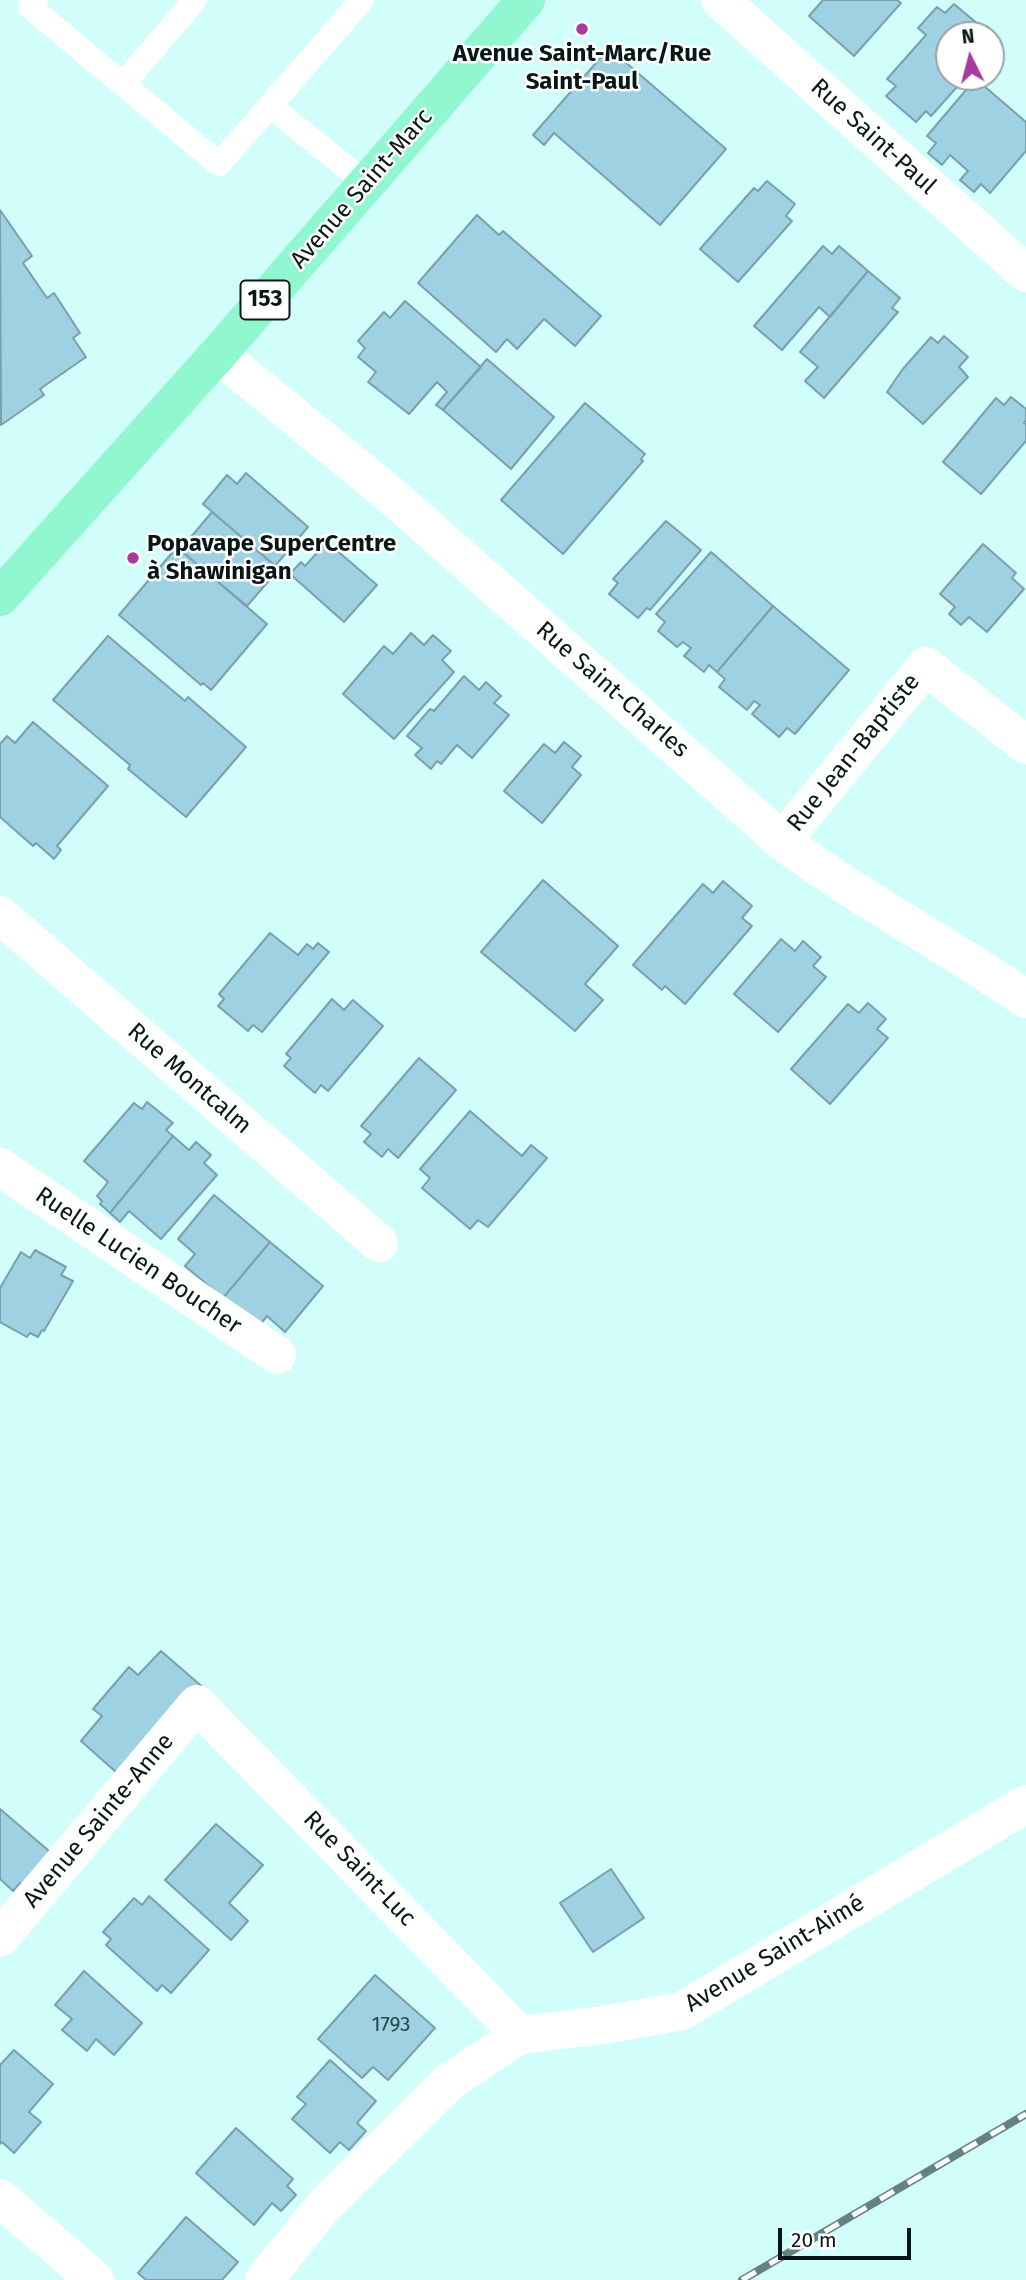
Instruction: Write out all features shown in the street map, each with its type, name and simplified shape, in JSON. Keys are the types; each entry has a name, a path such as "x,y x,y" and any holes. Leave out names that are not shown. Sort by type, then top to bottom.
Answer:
{"main road":[{"name":"Avenue Saint-Marc","path":"0,597 218,354 526,0"}],"street":[{"name":"Rue Saint-Paul","path":"720,0 1026,273"},
{"name":"Rue Saint-Charles","path":"218,354 392,496 782,841 829,875 974,963 1026,999"},
{"name":"Rue Jean-Baptiste","path":"782,841 926,666 1026,745"},
{"name":"Rue Montcalm","path":"0,915 379,1243"},
{"name":"Ruelle Lucien Boucher","path":"0,1167 277,1354"},
{"name":"Avenue Sainte-Anne","path":"0,1938 197,1704"},
{"name":"Rue Saint-Luc","path":"197,1704 520,2035"},
{"name":"Avenue Saint-Aimé","path":"264,2280 323,2207 449,2082 520,2035 603,2025 682,2011 1026,1804"},
{"path":"0,2198 95,2280"}],"lane":[{"path":"36,0 30,7 219,164 362,0"},
{"path":"123,84 195,0"},
{"path":"270,106 366,184"}],"building":[{"path":"823,0 897,0 901,3 854,56 809,16"},
{"path":"954,4 974,21 935,21 935,91 953,91 931,116 926,111 916,122 886,96 896,86 887,79 926,35 918,28 937,7 945,13"},
{"path":"609,48 726,149 660,225 554,133 544,145 533,135"},
{"path":"965,91 990,91 1026,122 1026,151 990,193 981,184 974,192 960,180 968,171 950,155 942,165 928,153 936,143 927,136"},
{"path":"767,181 795,204 786,216 792,221 738,282 700,249 754,188 758,191"},
{"path":"0,210 32,256 23,263 47,298 54,293 80,333 73,338 86,357 40,389 44,395 1,425"},
{"path":"477,215 499,235 503,231 601,316 575,346 544,319 517,349 507,339 496,352 418,283"},
{"path":"823,246 832,254 839,246 868,271 830,317 819,307 782,350 754,326"},
{"path":"868,271 900,298 892,308 898,312 824,398 805,381 818,367 800,352"},
{"path":"405,301 481,367 443,410 436,405 447,392 437,382 409,414 368,382 376,372 358,357 365,348 358,341 384,312 390,318"},
{"path":"944,336 968,357 959,367 968,377 923,424 887,392 931,337 938,343"},
{"path":"487,359 554,417 511,469 443,410"},
{"path":"1011,397 1026,409 1026,441 981,494 943,462 996,398 1004,405"},
{"path":"585,403 645,454 641,459 643,461 563,554 501,500"},
{"path":"246,473 308,527 275,566 203,504 227,475 237,484"},
{"path":"212,512 279,569 247,606 180,550"},
{"path":"666,521 701,550 650,610 647,608 638,618 609,594 618,583 613,579"},
{"path":"327,542 377,585 344,622 290,574 301,562 305,566"},
{"path":"983,544 1016,573 1012,578 1024,589 987,632 969,617 961,625 949,614 955,607 940,594"},
{"path":"177,547 267,624 211,690 203,683 201,685 119,615"},
{"path":"711,552 773,606 717,672 709,665 704,672 684,656 691,648 683,642 677,647 658,631 665,622 656,614"},
{"path":"773,606 849,670 795,734 787,728 779,737 752,714 760,705 754,701 747,710 719,687 725,679 717,672"},
{"path":"411,633 424,645 433,635 451,651 442,660 454,672 394,739 343,694 384,646 393,654"},
{"path":"108,636 185,701 188,697 246,747 186,817 128,769 130,765 53,700"},
{"path":"464,676 479,690 486,682 501,696 494,703 509,715 472,758 457,745 441,764 437,761 431,769 415,755 422,748 407,736 430,709 434,711"},
{"path":"33,722 108,786 57,846 61,850 54,859 36,843 33,846 0,817 0,744 7,736 15,743"},
{"path":"564,742 581,756 572,767 581,775 542,823 504,791 544,744 555,753"},
{"path":"543,880 618,946 585,984 603,1000 575,1031 481,952"},
{"path":"723,881 752,906 742,918 752,926 685,1004 665,986 662,990 633,965 703,884 713,893"},
{"path":"270,933 298,955 307,944 313,949 318,943 329,952 262,1032 253,1025 248,1031 218,1006 224,999 219,994"},
{"path":"781,939 795,951 803,941 821,957 813,966 826,977 778,1032 734,994"},
{"path":"332,999 344,1010 353,1000 383,1026 328,1091 321,1085 315,1093 284,1066 291,1058 286,1054"},
{"path":"868,1003 886,1019 877,1029 888,1038 830,1104 791,1069 848,1004 859,1013"},
{"path":"419,1058 456,1090 398,1158 388,1149 382,1157 364,1142 371,1134 361,1126"},
{"path":"147,1102 173,1123 166,1130 173,1136 110,1213 100,1204 102,1201 97,1196 108,1182 84,1161 134,1103 142,1109"},
{"path":"470,1111 522,1156 531,1145 547,1158 488,1227 478,1220 470,1229 422,1188 430,1178 420,1169"},
{"path":"173,1136 189,1150 196,1142 211,1155 204,1163 217,1175 161,1239 129,1211 120,1222 110,1213"},
{"path":"214,1195 270,1242 223,1298 185,1266 195,1254 178,1239"},
{"path":"270,1242 323,1286 285,1332 267,1316 258,1327 223,1298"},
{"path":"35,1250 66,1267 61,1275 73,1281 44,1331 42,1330 38,1337 30,1333 27,1337 0,1322 0,1288 21,1252 30,1258"},
{"path":"161,1651 206,1690 126,1781 81,1741 102,1716 93,1709 129,1667 138,1675"},
{"path":"0,1809 49,1851 27,1889 20,1883 13,1891 0,1879"},
{"path":"216,1824 263,1865 229,1903 248,1921 231,1940 165,1880"},
{"path":"611,1869 644,1918 593,1952 560,1903"},
{"path":"149,1896 209,1950 171,1993 162,1985 157,1991 106,1945 111,1939 103,1932 134,1898 142,1905"},
{"path":"84,1971 142,2023 114,2055 96,2039 87,2051 62,2030 72,2019 55,2005"},
{"path":"375,1975 435,2028 388,2080 373,2067 362,2078 318,2039"},
{"path":"14,2050 53,2084 29,2112 41,2122 14,2153 2,2142 0,2144 0,2065"},
{"path":"330,2060 376,2101 357,2123 366,2131 349,2150 340,2142 330,2153 292,2119 306,2104 297,2097"},
{"path":"236,2128 293,2179 287,2186 296,2195 281,2211 272,2203 254,2225 196,2173"},
{"path":"186,2217 238,2262 222,2280 146,2280 138,2273"}],"railway":[{"path":"742,2280 1026,2114"}],"place":[{"name":"Avenue Saint-Marc/Rue Saint-Paul","path":"582,29"},
{"name":"Popavape SuperCentre à Shawinigan","path":"133,558"}]}
